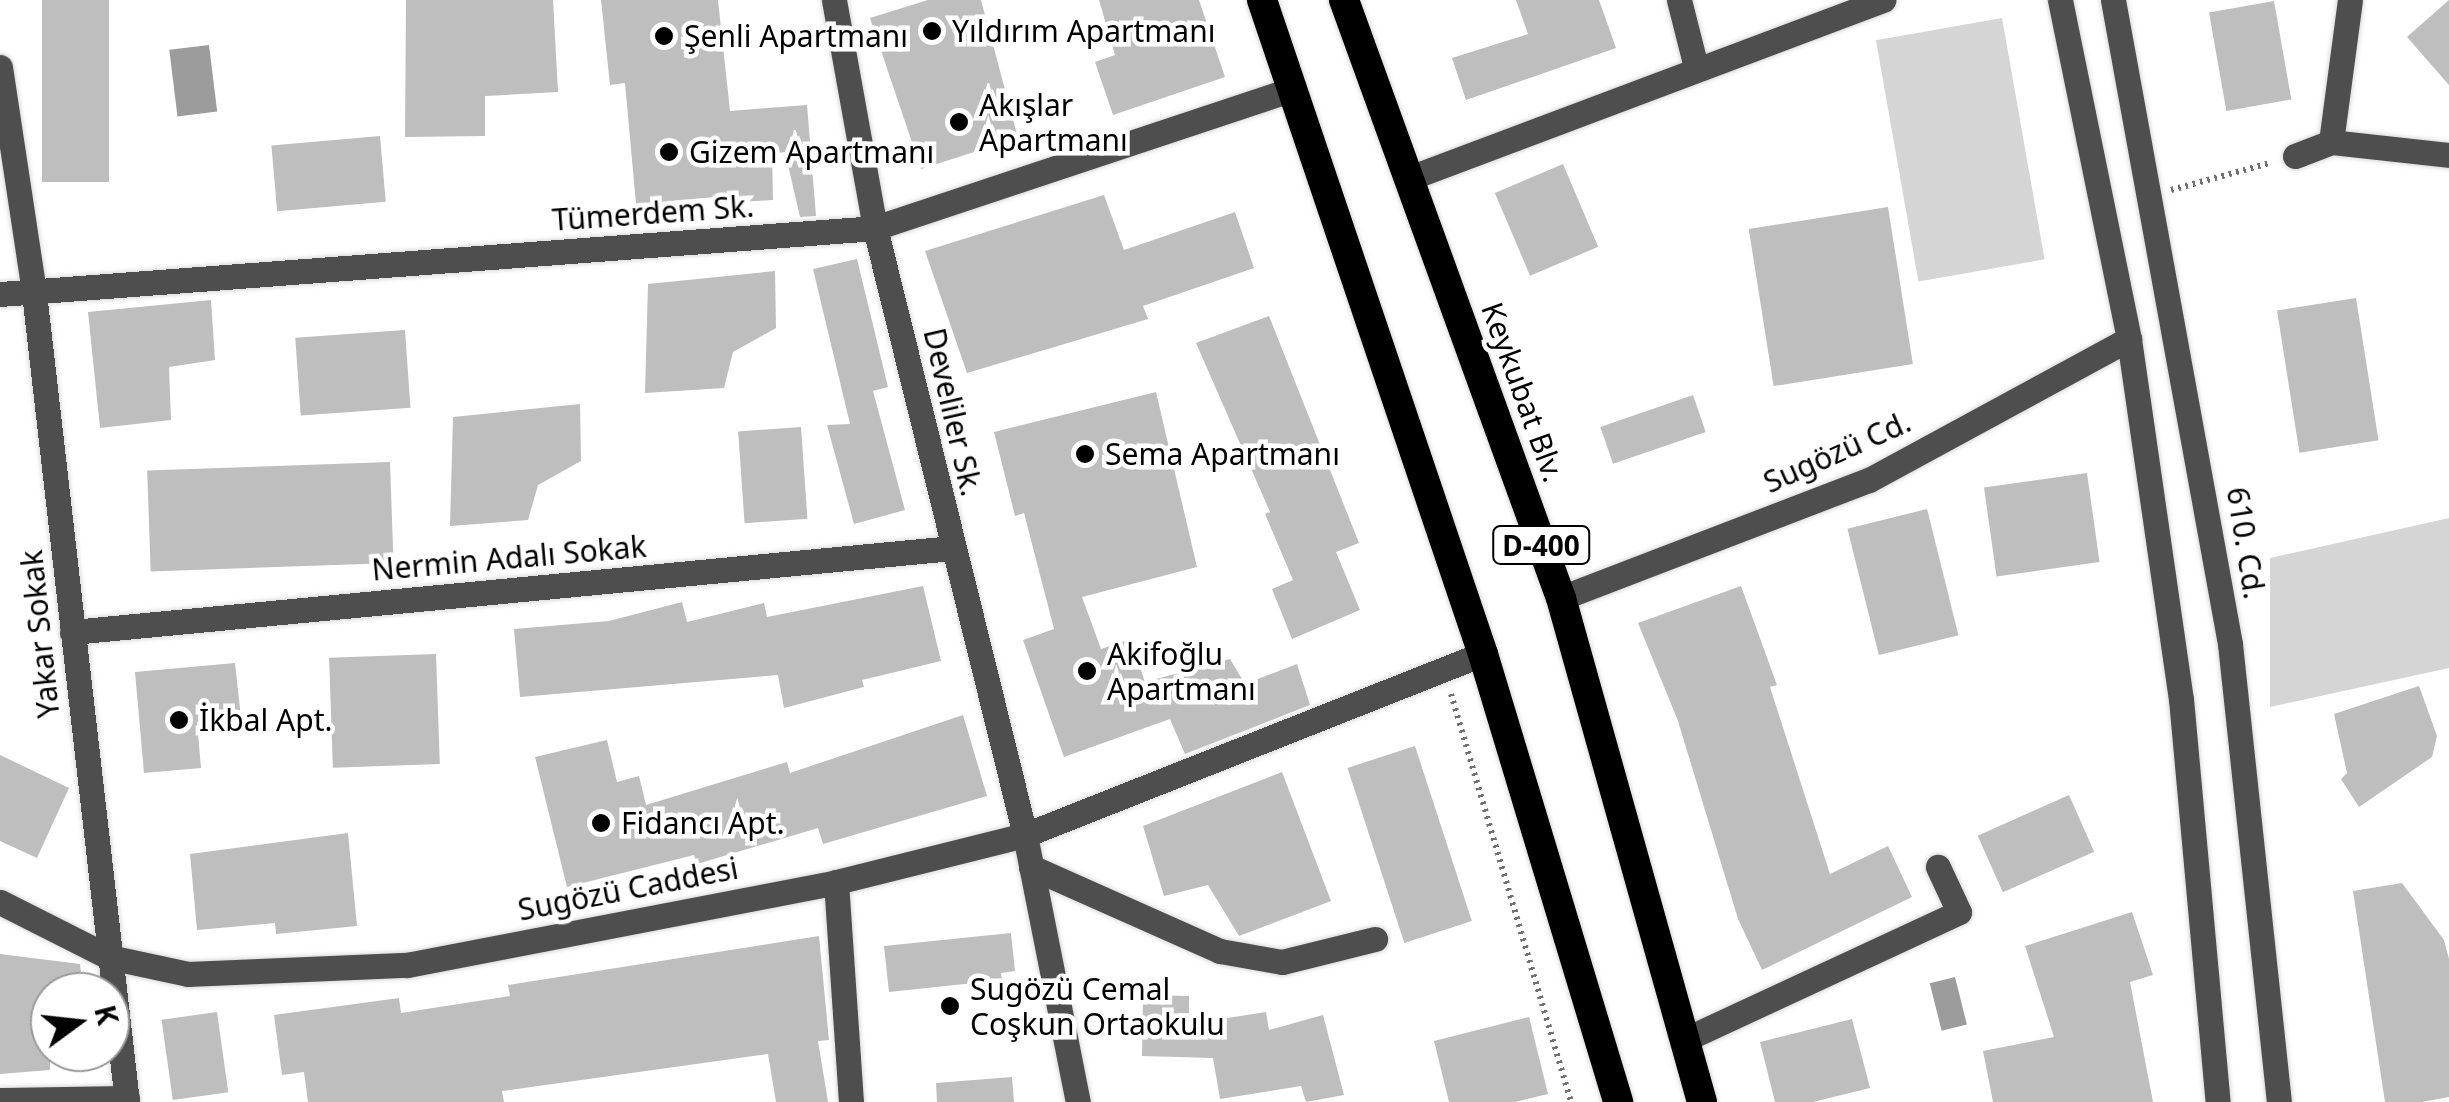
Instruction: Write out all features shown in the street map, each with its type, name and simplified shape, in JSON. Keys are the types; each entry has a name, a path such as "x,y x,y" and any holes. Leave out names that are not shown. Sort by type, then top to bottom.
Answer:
{"highway":[{"name":"D-400","path":"1262,0 1483,654 1618,1102"},
{"name":"Keykubat Blv.","path":"1344,0 1561,598 1702,1102"}],"street":[{"name":"Develiler Sk.","path":"834,0 876,228 1025,835 1078,1102"},
{"path":"1679,0 1696,67"},
{"path":"1408,179 1696,67 1883,0"},
{"path":"2060,0 2129,340 2181,699 2218,1102"},
{"name":"610. Cd.","path":"2113,0 2230,644 2279,1102"},
{"path":"2331,142 2350,0"},
{"name":"Yakar Sokak","path":"0,66 34,294 127,1100"},
{"name":"Tümerdem Sk.","path":"0,294 876,228 1290,90"},
{"path":"2295,156 2331,142 2449,154"},
{"name":"Sugözü Cd.","path":"1561,598 1870,480 2129,340"},
{"name":"Nermin Adalı Sokak","path":"72,632 952,548"},
{"name":"Sugözü Caddesi","path":"0,902 109,957 188,974 407,964 836,882 1025,835 1483,654"},
{"path":"1031,867 1220,950 1282,962 1375,939"},
{"path":"1686,1039 1959,912 1938,867"},
{"path":"836,882 851,1102"},
{"path":"0,1100 127,1100"}],"path":[{"path":"2150,196 2295,156"},
{"path":"1443,669 1571,1102"}],"shaded area":[{"path":"2002,18 2045,259 1918,282 1876,40"},
{"path":"209,45 217,112 177,116 169,50"},
{"path":"2449,518 2449,668 2270,707 2270,558"},
{"path":"1955,977 1967,1025 1942,1031 1930,983"}],"building":[{"path":"42,0 109,0 109,182 42,182"},
{"path":"406,0 553,0 558,92 485,96 485,136 405,137"},
{"path":"601,0 718,0 730,111 807,105 816,216 800,217 785,152 772,154 773,200 739,202 739,195 636,204 625,83 610,85"},
{"path":"928,0 981,0 1018,138 921,169 870,18"},
{"path":"1099,0 1199,0 1225,77 1113,115 1095,62 1115,55"},
{"path":"1516,0 1599,0 1616,48 1466,100 1452,58 1528,34"},
{"path":"2449,0 2449,85 2407,37"},
{"path":"2274,1 2291,99 2226,111 2209,12"},
{"path":"380,136 386,202 277,211 271,145"},
{"path":"1563,164 1598,247 1530,276 1495,193"},
{"path":"1104,195 1124,250 1235,212 1254,268 1143,306 1148,319 967,373 925,251"},
{"path":"1888,207 1913,364 1774,386 1749,229"},
{"path":"857,259 888,387 873,391 905,510 854,524 827,425 850,424 813,269"},
{"path":"775,271 776,328 733,352 724,388 645,393 648,284"},
{"path":"2356,298 2379,440 2300,453 2277,311"},
{"path":"211,300 215,360 169,367 171,420 100,428 88,312"},
{"path":"1269,316 1359,543 1336,552 1360,610 1292,639 1272,589 1293,580 1265,514 1270,512 1196,343"},
{"path":"405,330 410,408 301,415 295,338"},
{"path":"1156,392 1197,567 1082,597 1101,649 1130,639 1145,682 1230,659 1245,684 1297,664 1310,705 1185,754 1170,719 1064,757 1023,640 1054,629 1024,513 1015,516 994,432"},
{"path":"1693,395 1706,432 1613,464 1600,427"},
{"path":"580,404 581,461 538,485 528,520 450,526 453,417"},
{"path":"801,427 807,519 745,523 738,431"},
{"path":"390,462 394,563 151,571 147,470"},
{"path":"2087,473 2100,562 1997,577 1984,487"},
{"path":"1927,509 1958,635 1879,655 1847,529"},
{"path":"923,586 941,661 862,680 864,687 784,708 778,675 520,697 514,629 609,621 682,602 687,622 764,603 767,617"},
{"path":"1741,586 1777,685 1770,687 1830,874 1888,846 1912,897 1762,970 1738,919 1678,721 1638,623"},
{"path":"436,654 440,764 333,768 329,658"},
{"name":"İkbal Apt.","path":"235,663 241,718 197,722 201,768 144,773 135,672"},
{"path":"2419,686 2437,736 2432,757 2359,807 2341,779 2347,773 2334,714"},
{"path":"963,715 987,796 823,844 818,828 697,864 694,855 567,887 535,757 607,740 617,782 639,776 646,805 787,762 790,773"},
{"path":"1415,746 1472,921 1404,943 1347,768"},
{"path":"0,755 69,788 37,858 0,841"},
{"path":"1282,772 1331,901 1239,936 1208,885 1164,896 1143,826"},
{"path":"2069,795 2094,852 2003,892 1978,836"},
{"path":"348,833 357,926 276,934 275,923 197,930 190,854"},
{"path":"2402,883 2444,940 2449,959 2449,1097 2422,1102 2385,1102 2353,891"},
{"path":"2132,912 2153,975 2130,982 2153,1102 1993,1102 1983,1051 2054,1037 2025,946"},
{"path":"1011,933 1015,971 1001,973 1002,980 889,992 884,946"},
{"path":"819,936 829,1040 818,1041 828,1102 776,1102 768,1054 502,1091 504,1102 308,1102 304,1072 282,1075 274,1015 399,998 401,1013 510,996 508,985"},
{"path":"0,954 80,964 81,972 30,972 30,1072 0,1074"},
{"path":"1143,995 1189,996 1189,1024 1266,1012 1269,1030 1323,1015 1344,1095 1306,1102 1301,1086 1220,1099 1213,1058 1142,1056"},
{"path":"217,1012 228,1092 173,1100 162,1020"},
{"path":"1529,1017 1548,1094 1515,1102 1449,1102 1434,1041"},
{"path":"1852,1019 1870,1088 1813,1102 1775,1102 1760,1042"},
{"path":"1012,1077 1014,1102 937,1102 936,1083"}],"place":[{"name":"Yıldırım Apartmanı","path":"932,31"},
{"name":"Şenli Apartmanı","path":"664,36"},
{"name":"Akışlar Apartmanı","path":"959,122"},
{"name":"Gizem Apartmanı","path":"669,152"},
{"name":"Sema Apartmanı","path":"1085,454"},
{"name":"Akifoğlu Apartmanı","path":"1087,671"},
{"name":"İkbal Apt.","path":"179,720"},
{"name":"Fidancı Apt.","path":"601,823"},
{"name":"Sugözü Cemal Coşkun Ortaokulu","path":"950,1006"}]}
